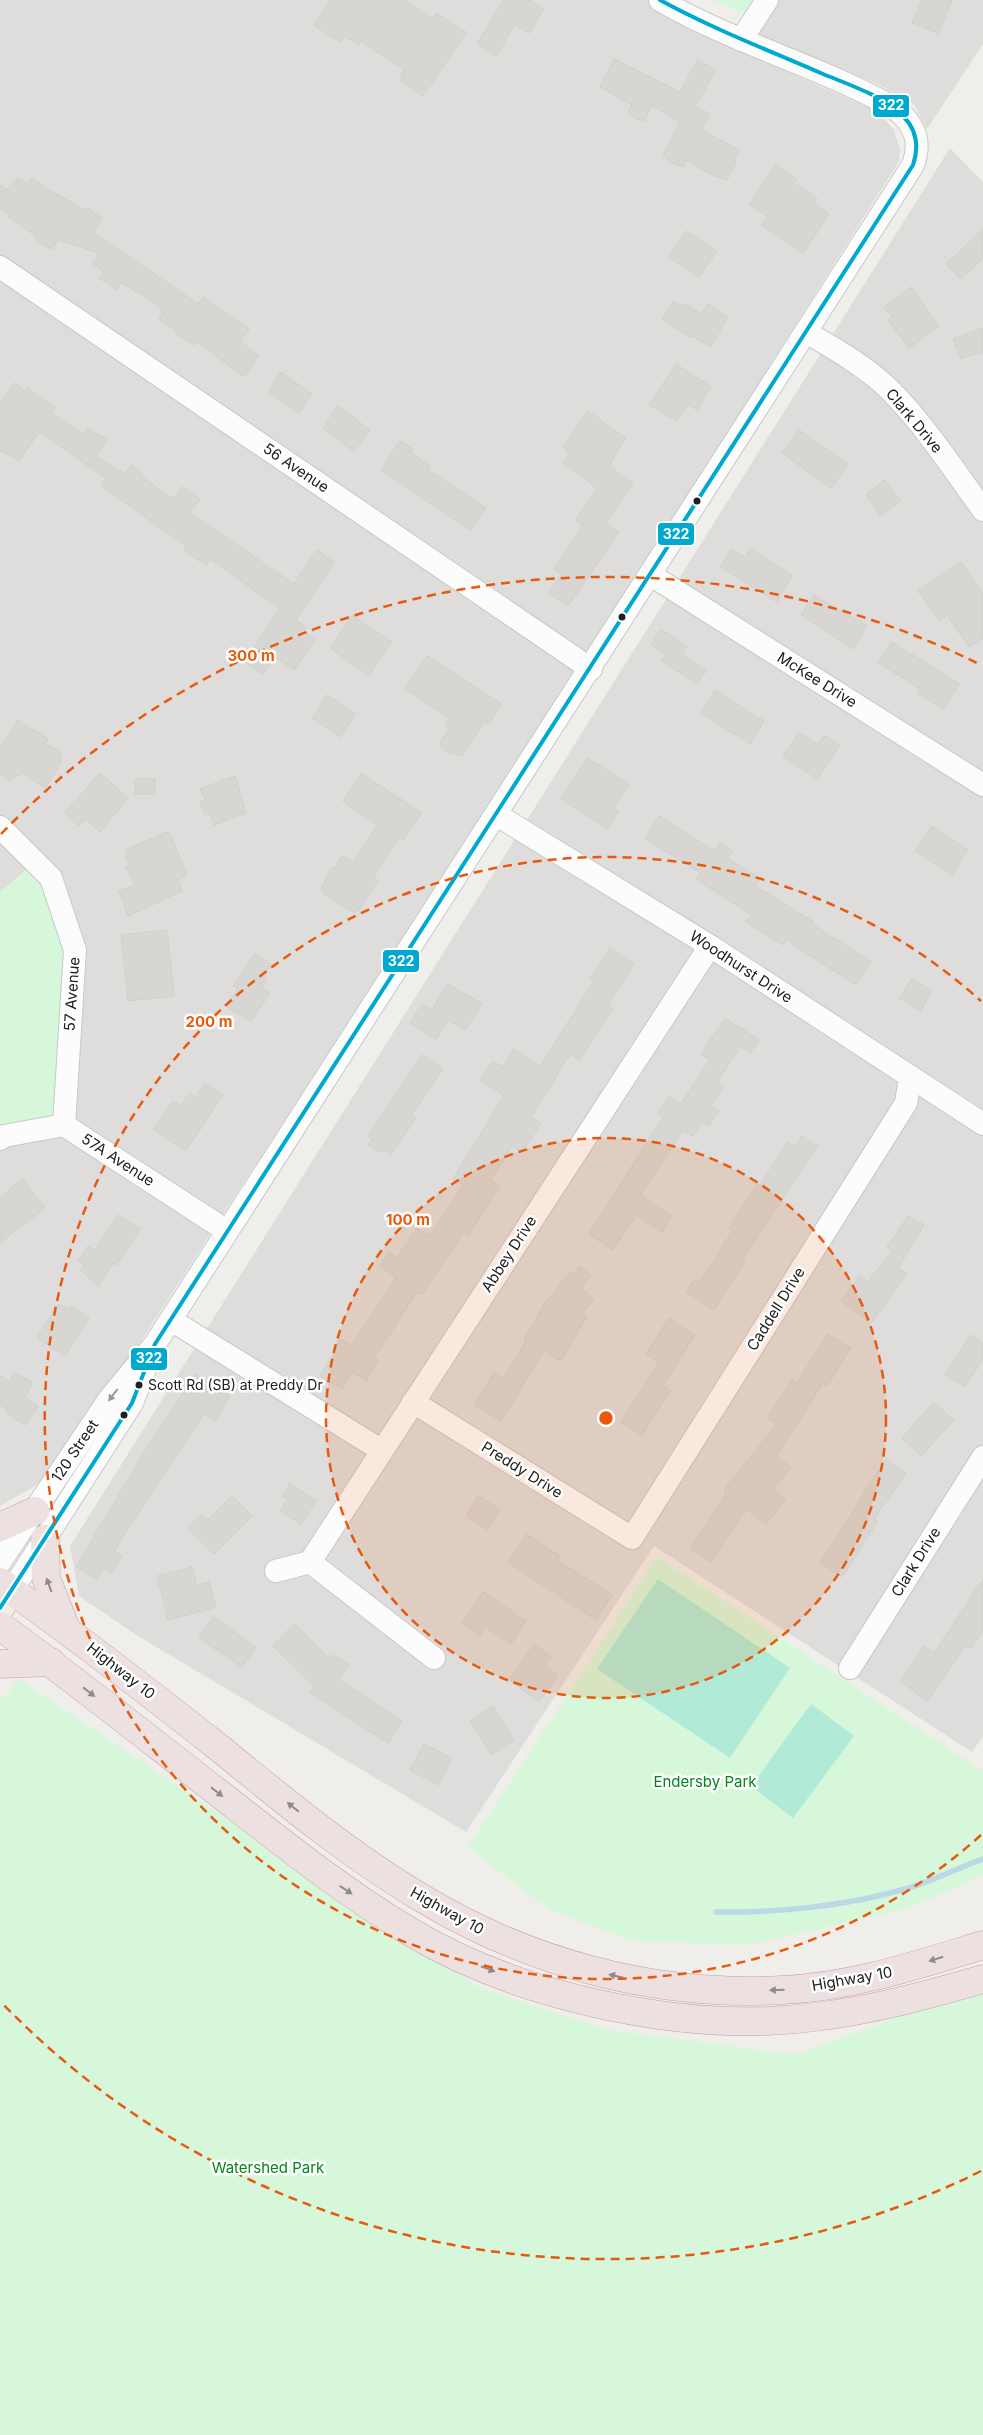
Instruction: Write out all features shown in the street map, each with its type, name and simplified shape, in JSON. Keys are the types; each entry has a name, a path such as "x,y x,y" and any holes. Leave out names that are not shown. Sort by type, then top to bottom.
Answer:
{"highway":[{"path":"0,1527 35,1511"},
{"path":"45,1539 46,1578 66,1629"},
{"name":"Highway 10","path":"4,1593 66,1629 347,1848 419,1897 485,1933 559,1962 653,1984 716,1990 783,1990 883,1976 983,1945"},
{"name":"Highway 10","path":"0,1626 51,1662 324,1876 411,1933 475,1964 542,1988 630,2012 716,2022 813,2018 894,2004 983,1979"},
{"path":"0,1664 51,1662"}],"street":[{"path":"660,0 741,40 767,0"},
{"name":"120 Street","path":"0,1562 110,1398 155,1344 171,1320 909,172 916,156 917,141 912,125 896,109 741,40"},
{"name":"56 Avenue","path":"0,267 591,669"},
{"name":"Clark Drive","path":"806,332 851,360 890,390 916,419 983,510"},
{"name":"McKee Drive","path":"651,575 983,785"},
{"name":"Woodhurst Drive","path":"497,815 710,946 983,1124"},
{"name":"57 Avenue","path":"0,827 51,878 75,950 64,1125"},
{"name":"Abbey Drive","path":"310,1562 710,946"},
{"name":"Caddell Drive","path":"632,1538 906,1103 910,1078"},
{"path":"0,1139 4,1136 64,1125"},
{"name":"57A Avenue","path":"64,1125 227,1231"},
{"path":"171,1320 381,1450"},
{"name":"120 Street","path":"4,1593 45,1539 132,1403 155,1344"},
{"name":"Preddy Drive","path":"413,1402 632,1538"},
{"name":"Clark Drive","path":"850,1668 983,1457"},
{"path":"276,1572 310,1562 434,1658"}],"shaded area":[{"path":"0,0 646,0 693,30 869,108 894,130 900,150 899,161 893,171 583,660 54,1475 0,1506"},
{"path":"764,0 983,0 983,44 927,129 913,103 874,82 746,29"},
{"path":"950,148 983,182 983,1736 972,1752 654,1546 466,1832 138,1636 79,1596 70,1546"}],"green space":[{"path":"711,0 753,0 744,13"},
{"path":"29,867 42,881 68,954 58,1119 0,1131 0,892"},
{"name":"Endersby Park","path":"657,1557 983,1771 983,1875 906,1909 749,1945 634,1941 549,1910 468,1847"},
{"path":"658,1579 790,1668 730,1758 597,1669"},
{"name":"Watershed Park","path":"18,1679 478,1987 604,2029 795,2055 983,1986 983,2435 0,2435 0,1696 8,1695"},
{"path":"811,1704 854,1736 793,1818 751,1786"}],"building":[{"path":"331,0 405,0 433,19 436,13 466,32 423,96 401,81 403,77 400,75 404,69 360,41 358,45 344,36 340,42 314,25"},
{"path":"504,0 530,0 544,9 529,33 515,24 496,56 477,43"},
{"path":"922,0 952,0 938,33 912,23"},
{"path":"614,59 680,92 698,60 716,70 695,106 710,114 701,130 739,150 734,161 736,162 727,180 714,176 686,160 683,167 672,163 663,155 680,122 652,105 644,121 635,118 628,113 632,105 600,87"},
{"path":"775,165 797,179 794,183 817,199 814,203 829,214 803,254 762,225 767,216 749,205"},
{"path":"32,177 48,189 86,211 88,208 102,218 93,232 198,304 203,297 249,329 240,342 259,355 244,377 196,341 194,345 175,334 177,331 159,319 163,313 160,311 162,308 138,291 137,293 121,282 117,290 99,278 104,271 92,263 99,253 59,240 52,249 42,245 35,238 36,236 8,217 9,215 0,208 0,185 7,190 18,178 27,184"},
{"path":"983,229 983,258 961,279 946,264"},
{"path":"686,231 717,251 699,277 669,257"},
{"path":"911,287 939,326 909,348 888,320 892,317 884,307"},
{"path":"674,301 683,307 685,303 701,314 708,304 728,317 710,347 693,336 691,338 662,319"},
{"path":"983,328 983,352 961,359 953,339"},
{"path":"676,364 711,387 697,410 688,404 677,421 649,405"},
{"path":"281,372 312,394 299,414 268,392"},
{"path":"14,383 25,391 27,388 55,408 52,413 83,434 88,428 107,440 96,456 125,474 131,465 143,475 142,477 173,499 182,487 200,499 190,513 294,584 317,550 334,562 296,620 307,628 304,631 315,639 294,670 275,657 263,675 245,663 279,608 210,559 206,565 184,551 187,546 103,488 102,484 106,478 39,432 19,461 0,450 0,404"},
{"path":"338,406 370,430 354,451 323,429"},
{"path":"588,411 626,438 609,466 633,484 606,523 619,532 568,606 549,593 562,574 554,569 583,525 575,520 597,488 563,463 569,454 563,447"},
{"path":"799,430 848,464 831,488 782,453"},
{"path":"400,441 413,449 411,453 430,466 428,470 486,508 471,531 381,470"},
{"path":"885,480 901,501 881,516 866,494"},
{"path":"731,549 745,557 750,549 793,575 777,602 720,567"},
{"path":"961,562 983,594 983,638 969,647 947,615 939,621 918,591"},
{"path":"814,595 867,626 853,649 801,615"},
{"path":"352,615 392,642 369,675 330,648"},
{"path":"661,629 687,646 682,654 706,671 697,684 661,661 666,654 651,645"},
{"path":"892,642 959,684 943,709 917,693 920,689 878,662"},
{"path":"427,656 502,704 489,724 485,721 462,756 445,751 439,744 449,728 445,725 449,718 405,689"},
{"path":"715,690 764,721 750,744 701,713"},
{"path":"327,695 356,714 340,737 312,718"},
{"path":"18,720 48,739 45,743 61,753 61,763 45,788 22,773 10,780 0,773 0,748"},
{"path":"799,732 818,744 824,735 840,745 818,779 783,756"},
{"path":"587,758 629,784 614,808 619,811 608,829 561,799"},
{"path":"100,773 128,798 100,832 85,819 79,826 65,813"},
{"path":"361,773 422,813 403,840 399,837 373,877 378,880 357,912 353,912 324,894 326,891 321,889 331,868 335,867 342,856 354,861 377,825 343,801"},
{"path":"235,776 246,813 214,825 210,814 205,815 200,802 205,800 200,789"},
{"path":"135,779 155,779 155,794 135,794"},
{"path":"659,816 715,851 720,842 733,851 728,858 760,879 755,886 814,922 812,924 871,962 856,985 786,940 783,945 746,922 751,915 696,879 700,873 645,838"},
{"path":"932,826 968,850 952,875 915,851"},
{"path":"169,831 187,875 178,880 182,891 128,916 119,891 135,885 126,867 129,865 125,857 128,855 125,850"},
{"path":"167,930 174,996 128,1001 121,935"},
{"path":"610,948 634,964 608,1005 613,1009 580,1060 570,1054 531,1117 541,1123 522,1152 512,1146 491,1180 500,1186 468,1236 464,1233 422,1295 417,1292 374,1358 378,1360 366,1381 352,1372 342,1389 320,1376 341,1339 352,1345 396,1278 380,1266 389,1252 397,1258 417,1228 430,1236 463,1185 453,1179 504,1095 480,1080 493,1061 503,1067 514,1049 540,1066 594,981 590,979"},
{"path":"255,954 271,964 263,976 267,979 262,988 270,993 251,1022 226,1006 238,989 233,986"},
{"path":"912,978 932,991 920,1011 899,998"},
{"path":"448,984 482,1004 465,1030 448,1020 436,1039 410,1023 422,1004 432,1010"},
{"path":"725,1018 759,1040 750,1053 740,1047 717,1083 723,1087 711,1106 719,1111 709,1126 702,1121 693,1136 683,1130 640,1195 672,1216 662,1232 636,1215 613,1250 589,1234 663,1117 658,1114 669,1096 681,1104 710,1060 701,1054"},
{"path":"422,1055 443,1069 412,1115 416,1118 391,1155 383,1149 380,1153 368,1145 372,1139 368,1136"},
{"path":"205,1084 223,1095 186,1151 154,1130 173,1101 181,1106 189,1093 196,1097"},
{"path":"802,1136 818,1146 743,1259 745,1261 714,1310 686,1292 694,1280 699,1283 733,1230 729,1228 757,1185 760,1186 788,1142 796,1147"},
{"path":"23,1179 45,1208 0,1243 0,1197"},
{"path":"118,1215 140,1229 116,1265 114,1263 98,1286 80,1270 84,1266 78,1261 88,1246 95,1250"},
{"path":"908,1216 924,1225 898,1268 907,1274 871,1323 841,1301 860,1276 868,1282 892,1250 887,1247"},
{"path":"580,1266 591,1275 580,1288 594,1299 582,1313 587,1316 561,1361 544,1351 501,1421 474,1405 494,1373 503,1379 526,1341 524,1340 545,1303 569,1273 572,1275"},
{"path":"59,1304 69,1310 71,1306 89,1318 65,1356 37,1338"},
{"path":"669,1318 695,1335 663,1385 671,1390 642,1435 621,1422 659,1362 646,1354"},
{"path":"828,1334 851,1348 827,1386 823,1383 777,1455 791,1467 773,1489 786,1499 766,1524 747,1509 711,1562 690,1548 727,1492 724,1490 777,1424 767,1418 792,1379 797,1383"},
{"path":"970,1335 983,1343 983,1359 965,1387 945,1374"},
{"path":"15,1372 33,1383 25,1397 38,1406 25,1425 5,1412 7,1409 0,1405 0,1375 9,1381"},
{"path":"195,1374 230,1397 215,1421 204,1414 114,1551 122,1556 112,1573 104,1568 97,1580 76,1567 144,1453"},
{"path":"934,1402 954,1420 921,1456 902,1438"},
{"path":"886,1459 906,1473 874,1519 878,1521 842,1577 820,1563"},
{"path":"290,1484 316,1500 301,1524 280,1511 288,1499 282,1496"},
{"path":"232,1496 252,1516 214,1554 188,1528 202,1514 208,1520"},
{"path":"478,1496 500,1510 488,1530 466,1516"},
{"path":"526,1534 560,1556 557,1560 612,1595 596,1620 508,1562"},
{"path":"192,1567 197,1585 209,1582 216,1607 168,1620 157,1576"},
{"path":"983,1579 983,1631 971,1649 966,1645 928,1701 900,1681 924,1646 934,1653"},
{"path":"483,1592 526,1621 511,1644 486,1627 480,1636 462,1623"},
{"path":"213,1617 256,1647 242,1667 199,1638"},
{"path":"294,1624 330,1659 333,1655 349,1664 339,1680 402,1721 388,1743 310,1692 314,1686 273,1646"},
{"path":"534,1645 552,1657 545,1666 558,1675 539,1702 509,1680"},
{"path":"493,1706 514,1740 491,1755 470,1721"},
{"path":"424,1744 452,1758 439,1785 410,1770"}],"waterway":[{"path":"716,1912 787,1910 859,1900 915,1886 983,1859"}],"transit line":[{"name":"322","path":"0,1608 132,1403 155,1344 913,165 916,152 914,133 908,121 887,103 720,30 660,0"}],"place":[{"name":"Scott Rd (SB) at Preddy Dr","path":"139,1385"}]}
